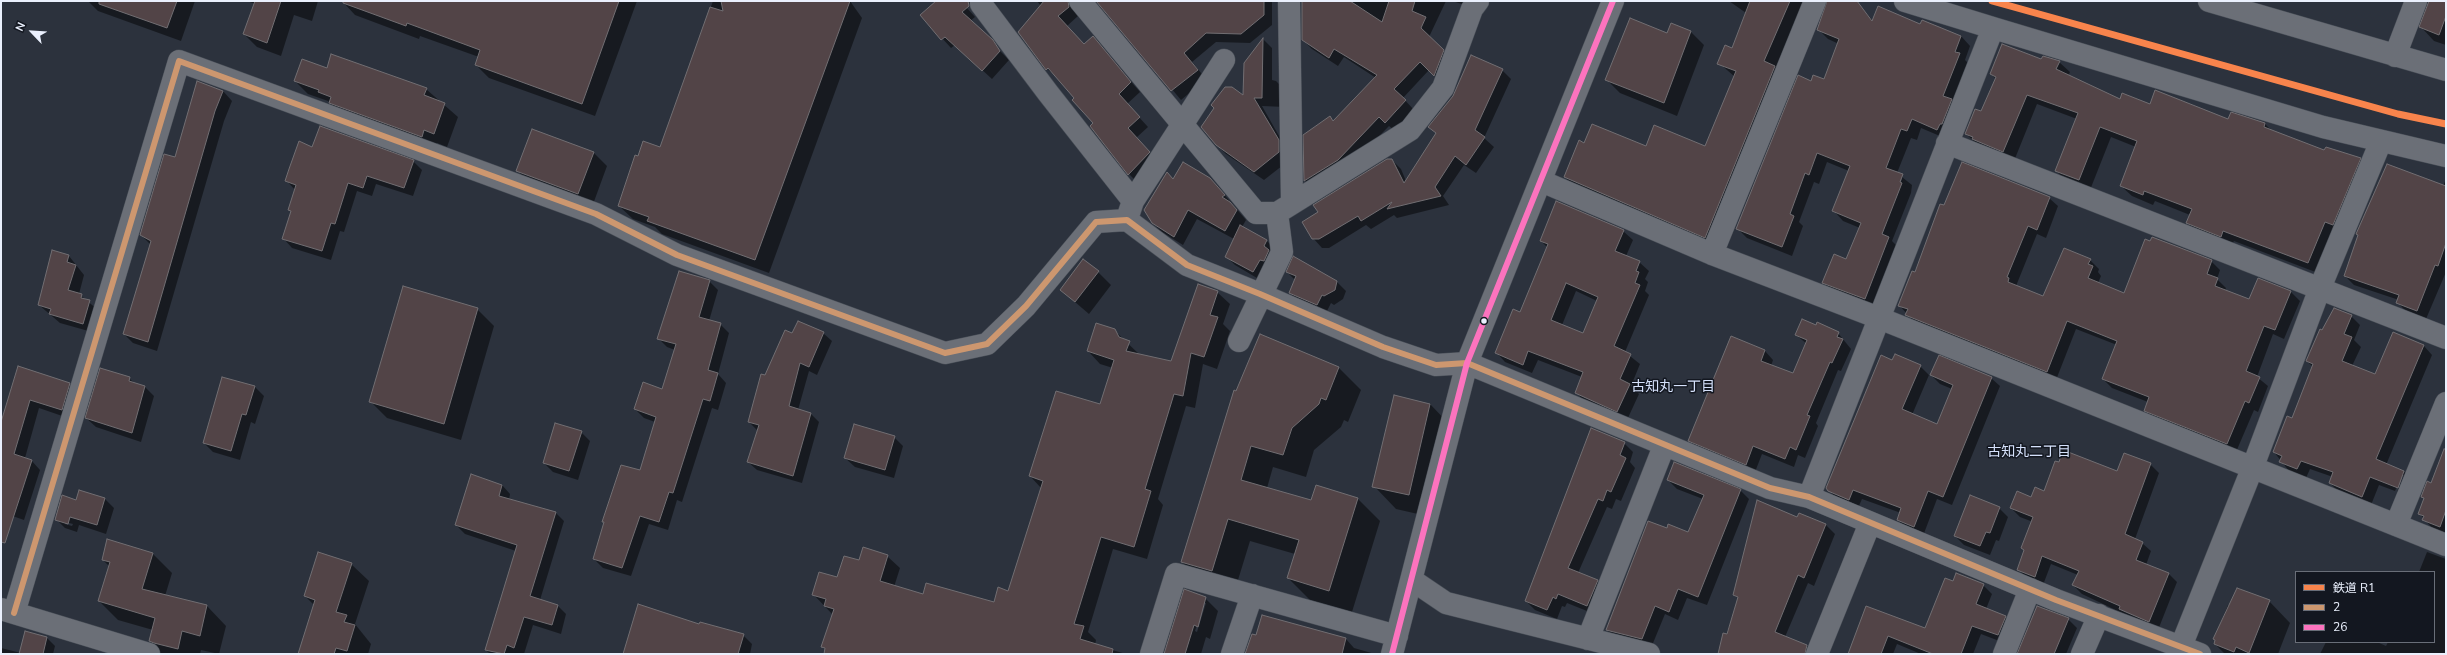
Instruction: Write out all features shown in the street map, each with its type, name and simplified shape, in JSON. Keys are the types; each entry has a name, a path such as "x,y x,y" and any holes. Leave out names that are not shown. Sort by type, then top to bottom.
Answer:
{"street":[{"path":"982,1 981,4 1048,93 1130,211 1187,265 1260,294 1383,347 1436,365 1467,363 1664,446 1698,457 1770,488 1809,497 2030,589 2186,651 2320,288 2381,141"},
{"path":"1080,1 1256,213 1285,208 1410,130 1442,88 1472,8 1478,1"},
{"path":"1239,341 1260,294 1282,252 1285,208 1289,1"},
{"path":"1151,654 1176,574 1252,595 1395,645 1467,363 1613,1"},
{"path":"1712,254 1815,1"},
{"path":"1906,1 2323,127 2446,156"},
{"path":"2209,1 2446,70"},
{"path":"2395,56 2416,1"},
{"path":"1809,497 1993,28"},
{"path":"149,654 8,611 179,61 596,214 677,255 945,353 987,344 1026,306 1096,222 1130,211 1182,125 1224,60"},
{"path":"1947,143 2446,338"},
{"path":"1541,181 1712,254 1879,318 2252,469 2446,545"},
{"path":"2396,525 2446,403"},
{"path":"1588,639 1664,446"},
{"path":"1817,654 1870,523"},
{"path":"1412,580 1446,603 1649,654"},
{"path":"2004,654 2030,589"},
{"path":"1232,654 1252,595"},
{"path":"2082,654 2098,615"}],"building":[{"path":"99,1 177,1 167,28 99,4"},
{"path":"255,1 281,1 267,43 243,34"},
{"path":"343,1 619,1 582,104 475,65 480,50 407,23 406,26 343,3"},
{"path":"721,1 850,1 755,260 647,221 649,217 618,206 635,155 638,156 643,141 660,147 710,7 723,11"},
{"path":"936,1 968,1 969,6 962,12 993,40 1000,51 982,71 945,37 941,40 920,15"},
{"path":"1044,1 1068,1 1069,7 1058,16 1084,44 1093,36 1131,82 1119,94 1140,117 1128,128 1150,152 1128,175 1090,126 1093,123 1072,100 1074,98 1048,68 1046,70 1018,32"},
{"path":"1096,1 1264,1 1264,15 1241,34 1206,33 1184,53 1198,70 1171,91"},
{"path":"1302,1 1350,1 1382,22 1389,1 1415,1 1412,11 1426,17 1421,28 1444,50 1434,76 1420,62 1394,89 1406,100 1385,123 1379,117 1338,160 1304,181 1303,135 1330,116 1333,121 1377,75 1334,49 1329,58 1302,40"},
{"path":"1750,1 1790,1 1764,61 1775,66 1705,238 1564,177 1579,140 1584,143 1592,124 1646,146 1654,125 1705,146 1736,71 1717,64 1725,45 1732,48"},
{"path":"1827,1 1857,1 1872,21 1878,6 1920,24 1922,20 1961,36 1955,52 1960,53 1943,96 1952,99 1942,124 1940,124 1937,130 1912,119 1907,131 1901,129 1886,168 1903,174 1900,182 1902,183 1882,234 1889,237 1865,299 1822,283 1834,254 1846,259 1861,223 1832,211 1850,166 1817,153 1809,175 1805,173 1790,214 1794,216 1782,247 1736,229 1798,75 1811,81 1813,75 1824,79 1839,39 1817,30"},
{"path":"2429,1 2446,1 2446,16 2439,35 2419,27"},
{"path":"1630,18 1667,33 1671,23 1691,31 1664,103 1605,80"},
{"path":"1263,38 1262,98 1254,98 1279,140 1279,152 1254,172 1216,145 1201,127 1214,108 1211,105 1225,87 1232,87 1243,95 1244,63"},
{"path":"2002,44 2041,59 2043,56 2060,61 2056,69 2120,99 2122,93 2150,104 2155,90 2228,119 2231,112 2265,123 2264,127 2324,150 2326,147 2361,158 2333,225 2325,222 2308,263 2223,231 2221,237 2186,223 2192,209 2144,191 2143,195 2120,186 2137,141 2100,127 2079,180 2055,171 2078,113 2027,95 2003,152 1972,139 1973,137 1965,134 1975,109 1981,111 1996,77 1990,74"},
{"path":"331,54 427,88 424,95 445,103 434,134 424,130 422,137 329,103 331,97 318,92 319,90 294,81 302,59 327,68"},
{"path":"1471,55 1503,69 1475,130 1485,137 1466,165 1455,156 1435,187 1441,196 1387,209 1392,202 1361,221 1358,216 1319,239 1312,239 1302,222 1318,212 1313,205 1387,159 1392,159 1404,183 1436,133 1428,127 1453,96"},
{"path":"197,81 223,91 215,111 148,342 123,334 151,241 140,235 164,154 175,157"},
{"path":"320,126 414,160 404,188 367,176 363,188 348,183 335,224 331,223 322,251 282,239 291,211 288,210 296,185 285,181 289,169 299,141 312,147"},
{"path":"532,129 594,152 578,194 516,171"},
{"path":"1183,162 1210,178 1225,195 1222,197 1230,202 1237,210 1225,231 1188,210 1174,237 1152,223 1144,210 1167,172 1173,179"},
{"path":"1962,162 2050,197 2037,230 2028,226 2007,277 2009,278 2008,282 2043,296 2064,248 2091,259 2088,264 2093,266 2088,278 2124,293 2145,239 2150,241 2152,237 2212,260 2207,274 2218,278 2215,286 2249,299 2258,278 2291,291 2275,330 2264,326 2246,371 2260,377 2249,403 2245,401 2227,444 2144,411 2149,397 2102,379 2117,341 2067,321 2047,372 1905,315 1908,309 1898,306 1912,271 1915,272 1940,204 1944,205"},
{"path":"2387,164 2446,186 2446,243 2438,266 2435,265 2417,311 2396,303 2399,295 2344,276 2358,235 2356,234"},
{"path":"1556,201 1624,230 1615,251 1640,261 1636,271 1639,272 1635,283 1640,285 1614,346 1631,354 1620,379 1630,384 1617,412 1575,393 1583,372 1528,351 1523,365 1495,353 1513,309 1520,312 1548,244 1540,241","holes":["1566,283 1598,297 1583,333 1551,320"]},
{"path":"1240,225 1267,240 1264,246 1269,250 1264,261 1260,260 1253,272 1225,257"},
{"path":"52,250 69,255 67,262 76,265 68,290 82,294 81,298 90,300 83,324 49,314 51,309 38,305"},
{"path":"1293,256 1337,281 1335,290 1324,296 1322,295 1317,305 1289,293 1296,276 1286,272"},
{"path":"1083,259 1099,271 1075,302 1060,290"},
{"path":"679,271 710,280 699,317 721,323 708,370 718,373 710,401 703,399 673,493 669,492 659,522 640,516 622,568 593,559 604,522 602,522 621,465 640,470 656,417 634,409 643,382 662,389 676,344 657,339"},
{"path":"1198,284 1218,291 1210,315 1218,317 1204,357 1191,353 1183,396 1174,394 1145,489 1151,491 1134,547 1101,537 1074,624 1084,626 1080,639 1113,649 1112,654 824,654 825,648 821,647 834,609 824,606 826,599 812,595 819,572 837,577 844,556 859,560 863,547 888,555 880,581 923,594 926,583 994,602 998,587 1008,591 1043,481 1029,476 1056,391 1100,404 1114,360 1087,351 1096,323 1115,329 1119,337 1130,341 1126,351 1171,361"},
{"path":"403,286 478,308 444,424 369,402"},
{"path":"2334,308 2352,315 2344,334 2352,337 2342,361 2375,374 2393,332 2424,345 2376,459 2404,471 2398,488 2370,477 2362,497 2329,483 2333,472 2301,461 2297,469 2279,462 2282,456 2273,452 2287,416 2292,418 2313,364 2306,361 2320,329 2322,330"},
{"path":"1802,319 1816,325 1817,322 1839,332 1837,337 1843,339 1832,363 1830,362 1807,415 1810,416 1796,450 1790,447 1785,459 1753,446 1746,465 1688,441 1731,336 1765,350 1761,361 1793,373 1807,340 1795,335"},
{"path":"798,321 824,332 809,367 800,363 789,406 811,413 793,476 747,462 759,425 748,422 761,374 765,375 785,330 792,333"},
{"path":"1260,334 1339,367 1326,400 1321,398 1319,404 1292,428 1283,455 1251,446 1241,480 1311,500 1316,485 1358,498 1329,591 1287,578 1299,540 1228,519 1212,571 1181,562 1234,390 1236,391"},
{"path":"1895,354 1921,365 1902,409 1937,424 1953,385 1930,375 1939,355 1992,377 1943,497 1928,491 1914,527 1897,520 1901,508 1853,490 1849,500 1828,491 1826,488 1881,355 1892,360"},
{"path":"18,366 70,383 62,410 30,400 14,454 32,460 5,543 1,542 1,422"},
{"path":"100,368 130,377 129,381 145,386 132,433 85,418"},
{"path":"222,377 255,386 246,415 242,414 231,451 203,443"},
{"path":"1394,395 1430,404 1409,495 1372,487"},
{"path":"555,423 582,431 569,471 543,463"},
{"path":"854,424 895,436 885,470 844,458"},
{"path":"1591,428 1625,442 1620,455 1626,458 1611,492 1607,490 1603,501 1598,499 1568,568 1598,580 1587,606 1558,594 1556,599 1553,597 1547,610 1525,601"},
{"path":"2444,449 2446,449 2446,510 2440,527 2422,520 2424,516 2418,514 2424,498 2421,497 2427,481 2431,483"},
{"path":"2063,450 2117,471 2124,453 2151,463 2125,534 2143,542 2136,560 2169,573 2149,622 2119,609 2120,606 2072,585 2079,571 2042,556 2035,577 2017,570 2024,550 2021,548 2033,517 2010,508 2017,491 2031,497 2035,487 2044,491 2055,461 2059,462"},
{"path":"1674,462 1741,489 1698,597 1678,589 1669,612 1655,606 1642,639 1606,630 1648,521 1667,528 1668,524 1688,532 1704,495 1667,480"},
{"path":"471,474 502,485 499,496 556,512 530,596 558,605 552,625 524,617 514,648 507,645 504,654 485,650 517,545 455,525"},
{"path":"79,490 105,498 97,525 70,517 68,524 55,520 62,495 76,500"},
{"path":"1970,495 2000,507 1990,533 1986,532 1980,546 1954,536"},
{"path":"1757,500 1797,517 1799,513 1826,524 1804,578 1798,575 1775,632 1807,645 1805,654 1718,654 1723,633 1727,634 1738,597 1733,595"},
{"path":"107,539 153,553 142,589 207,605 200,636 182,631 178,649 154,643 149,641 155,618 98,601 110,562 102,560"},
{"path":"318,552 352,563 336,612 347,615 344,622 355,625 347,651 336,648 334,654 298,654 315,600 304,596"},
{"path":"1956,573 1984,584 1976,604 2006,616 1998,635 1972,626 1961,654 1933,654 1888,636 1881,654 1848,654 1866,606 1925,628 1945,578 1953,581"},
{"path":"2237,588 2270,600 2249,653 2236,647 2234,652 2214,644 2215,640 2213,639"},
{"path":"1184,589 1206,597 1198,627 1194,625 1185,654 1164,654"},
{"path":"638,604 699,624 700,622 744,634 738,654 623,654"},
{"path":"2037,606 2069,618 2054,654 2017,654"},
{"path":"1262,615 1346,638 1342,654 1245,654 1252,634 1256,635"},
{"path":"25,631 47,637 43,654 19,654"}],"rail line":[{"name":"R1","path":"1992,1 2398,114 2446,124"}],"transit line":[{"name":"26","path":"1392,654 1467,363 1613,1"},
{"name":"2","path":"14,613 179,61 596,214 677,255 945,353 987,344 1026,306 1096,222 1127,220 1187,265 1260,294 1383,347 1436,365 1467,363 1770,488 1809,497 2056,600 2200,654"}],"district":[{"name":"古知丸一丁目","path":"1673,388"},
{"name":"古知丸二丁目","path":"2029,453"}]}
